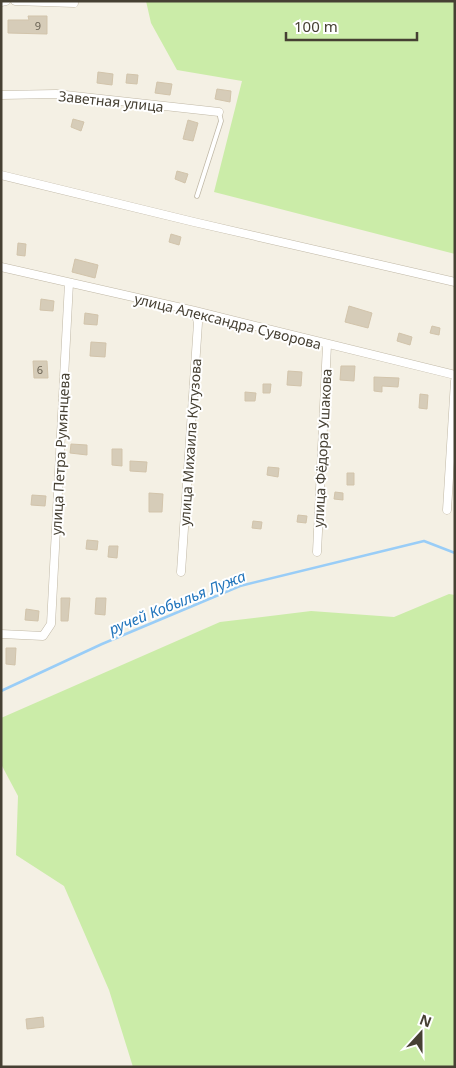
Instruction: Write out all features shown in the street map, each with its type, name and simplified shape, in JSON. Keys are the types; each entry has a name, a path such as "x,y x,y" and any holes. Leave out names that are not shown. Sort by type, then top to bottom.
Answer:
{"street":[{"path":"1,2 6,1"},
{"path":"15,1 74,3"},
{"name":"Заветная улица","path":"1,95 56,94 220,112"},
{"path":"1,174 194,222 455,282"},
{"name":"улица Александра Суворова","path":"1,267 195,311 455,375"},
{"name":"улица Петра Румянцева","path":"1,634 43,636 51,624 69,283"},
{"name":"улица Михаила Кутузова","path":"181,572 198,323 195,311"},
{"name":"улица Фёдора Ушакова","path":"317,552 327,345"},
{"path":"447,510 455,381"}],"lane":[{"path":"197,196 221,121 220,112"}],"green space":[{"path":"146,1 455,1 455,254 214,192 242,81 177,70 151,23"},
{"path":"449,594 455,595 455,1067 133,1067 109,990 64,886 16,855 18,796 1,764 1,718 220,622 311,611 394,617"}],"building":[{"path":"28,16 47,16 47,34 8,33 8,20 29,20"},
{"path":"98,72 113,74 112,85 97,83"},
{"path":"127,74 138,75 137,84 126,83"},
{"path":"157,82 172,84 170,95 155,93"},
{"path":"217,89 231,91 230,102 215,99"},
{"path":"73,119 84,122 81,131 71,127"},
{"path":"188,120 198,123 193,141 183,139"},
{"path":"177,171 188,174 185,183 175,179"},
{"path":"171,234 181,237 179,245 169,242"},
{"path":"18,243 26,244 25,256 17,255"},
{"path":"75,259 98,265 95,278 72,272"},
{"path":"41,299 54,301 53,311 40,310"},
{"path":"349,306 372,313 368,328 345,322"},
{"path":"85,313 98,315 97,325 84,324"},
{"path":"432,326 440,328 439,335 430,333"},
{"path":"399,333 412,337 410,345 397,341"},
{"path":"91,342 106,343 105,357 90,356"},
{"path":"33,361 47,361 48,378 34,378"},
{"path":"341,366 355,366 354,381 340,380"},
{"path":"288,371 302,372 301,386 287,385"},
{"path":"374,377 399,378 398,387 382,386 382,392 374,391"},
{"path":"263,384 271,384 270,393 263,393"},
{"path":"245,392 256,393 255,401 245,401"},
{"path":"420,394 428,395 427,409 419,408"},
{"path":"71,444 87,445 87,455 70,453"},
{"path":"112,449 122,449 122,466 112,465"},
{"path":"130,461 147,462 146,472 130,471"},
{"path":"268,467 279,468 278,477 267,475"},
{"path":"347,473 354,473 354,485 347,485"},
{"path":"335,492 343,493 343,500 334,499"},
{"path":"149,493 163,494 162,512 149,512"},
{"path":"32,495 46,496 45,506 31,505"},
{"path":"298,515 307,516 306,523 297,522"},
{"path":"253,521 262,522 261,529 252,528"},
{"path":"87,540 98,541 97,550 86,549"},
{"path":"109,546 118,546 117,558 108,557"},
{"path":"61,598 70,598 68,621 61,621"},
{"path":"96,598 106,598 105,615 95,614"},
{"path":"26,609 39,611 38,621 25,620"},
{"path":"6,648 16,648 15,665 6,664"},
{"path":"43,1017 44,1027 27,1029 26,1019"}],"waterway":[{"name":"ручей Кобылья Лужа","path":"1,691 102,644 240,586 424,541 455,553"}]}
